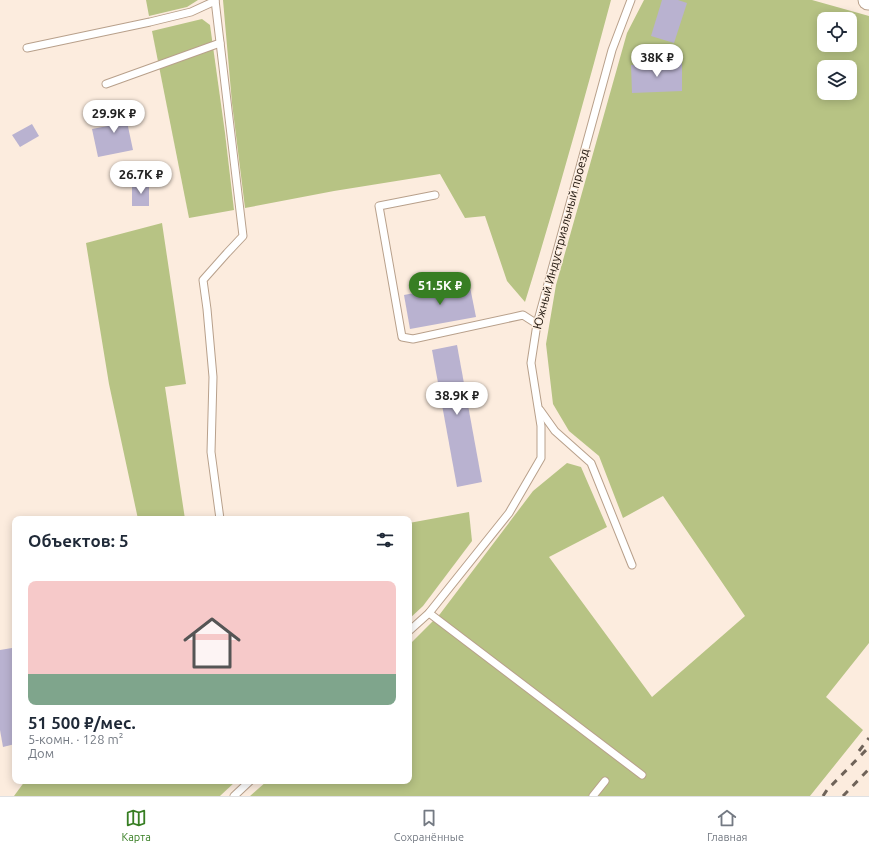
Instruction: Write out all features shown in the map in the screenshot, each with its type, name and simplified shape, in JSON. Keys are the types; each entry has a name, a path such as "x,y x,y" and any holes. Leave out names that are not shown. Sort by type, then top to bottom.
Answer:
{"lane":[{"name":"Южный Индустриальный проезд","path":"412,628 429,613 509,513 541,458 541,426 532,363 537,324 612,50 631,0"},
{"path":"27,48 184,14 215,1 243,236 203,280 213,377 211,452 220,516"},
{"path":"106,84 220,43"},
{"path":"435,195 379,206 402,337 413,339 523,316 537,324"},
{"path":"538,408 555,431 591,463 632,565"},
{"path":"429,613 642,775"},
{"path":"593,796 605,781"},
{"path":"234,796 247,784"}],"green space":[{"path":"146,0 198,0 187,7 149,16"},
{"path":"223,0 611,0 570,151 525,302 507,281 485,216 465,218 440,174 334,191 245,208 232,103"},
{"path":"644,0 812,0 855,12 817,12 817,52 857,52 857,13 869,16 869,643 826,697 863,730 810,796 250,796 264,784 412,784 412,642 440,614 533,491 567,463 581,467 607,527 549,557 652,697 745,616 663,496 623,518 599,456 569,431 553,404 546,344 556,285 627,33"},
{"path":"202,19 210,25 234,210 189,218 152,31"},
{"path":"162,223 186,384 165,387 185,516 137,516 109,384 86,243"},
{"path":"469,512 472,541 423,606 412,616 412,522"},
{"path":"23,784 233,784 220,796 14,796"}],"building":[{"path":"662,0 678,0 687,3 674,43 651,36"},
{"path":"682,63 682,91 632,93 631,65"},
{"path":"123,103 133,150 98,157 92,129 113,125 109,106"},
{"path":"32,124 39,136 20,147 12,135"},
{"path":"149,184 149,206 132,206 132,185"},
{"path":"469,282 476,317 410,329 404,295"},
{"path":"457,345 482,482 457,487 432,350"},
{"path":"12,648 12,745 3,747 0,730 0,650"}],"railway":[{"path":"859,751 869,738"},
{"path":"823,796 869,747"},
{"path":"843,796 869,769"}]}
